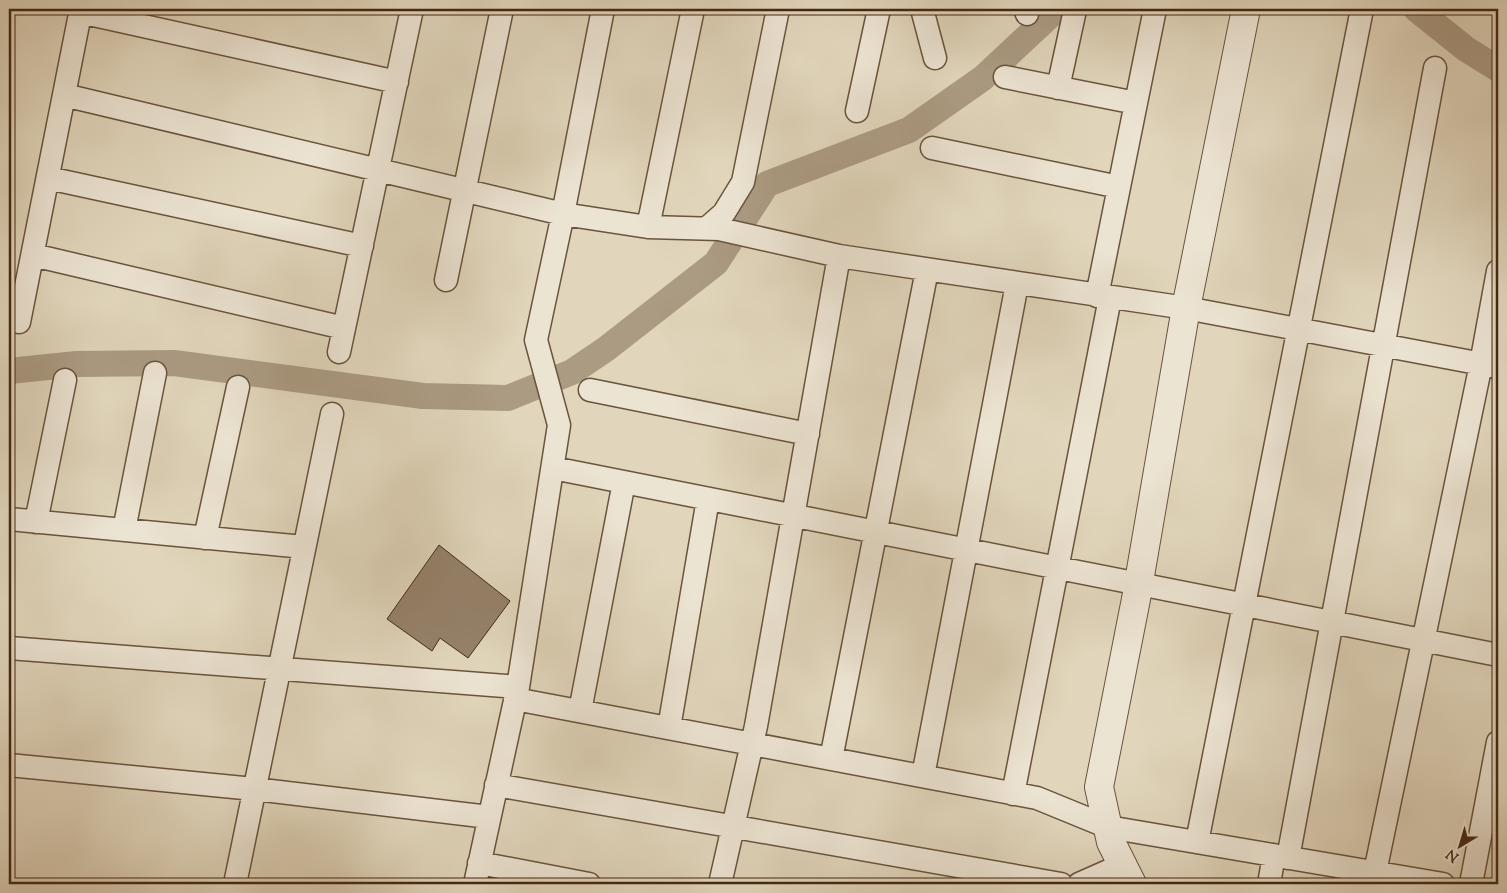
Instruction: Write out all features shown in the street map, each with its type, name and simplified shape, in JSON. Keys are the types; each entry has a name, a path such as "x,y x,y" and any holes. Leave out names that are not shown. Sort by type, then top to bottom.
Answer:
{"street":[{"path":"339,352 412,9"},
{"path":"446,280 502,9"},
{"path":"589,884 477,874 516,693 559,425 536,340 603,9"},
{"path":"648,227 693,9"},
{"path":"713,228 743,182 778,9"},
{"path":"858,111 879,9"},
{"path":"922,9 934,58"},
{"path":"1013,794 1057,568 1104,297 1119,187 1155,9"},
{"path":"1079,884 1127,874 1111,842 1099,787 1138,584 1186,308 1246,9"},
{"path":"1197,842 1362,9"},
{"path":"9,320 20,322 81,10 397,82"},
{"path":"1058,88 1075,10"},
{"path":"1269,884 1281,857 1332,622 1435,68"},
{"path":"1004,77 1136,103"},
{"path":"64,95 563,214 648,227 713,228 839,256 1186,308 1490,365"},
{"path":"932,148 1119,187"},
{"path":"48,178 362,246"},
{"path":"33,255 344,328"},
{"path":"720,884 752,744 839,256"},
{"path":"832,759 927,270"},
{"path":"1375,872 1423,640 1490,365 1498,271"},
{"path":"923,776 1017,284"},
{"path":"124,530 155,373"},
{"path":"36,522 65,380"},
{"path":"205,538 238,387"},
{"path":"590,390 808,434"},
{"path":"235,884 332,414"},
{"path":"552,468 1498,655"},
{"path":"580,711 624,482"},
{"path":"669,728 708,499"},
{"path":"9,519 304,547"},
{"path":"9,648 278,669 516,693 580,711 1037,798 1108,826 1443,884"},
{"path":"1470,884 1498,742"},
{"path":"9,765 254,789 489,817"},
{"path":"496,785 1061,884"}],"building":[{"path":"439,545 510,601 468,658 440,638 432,651 387,619"}],"waterway":[{"path":"9,371 77,364 174,363 423,396 508,398 572,372 606,349 716,263 767,184 909,130 983,78 1057,9"},
{"path":"1416,9 1466,49 1498,69"}]}
